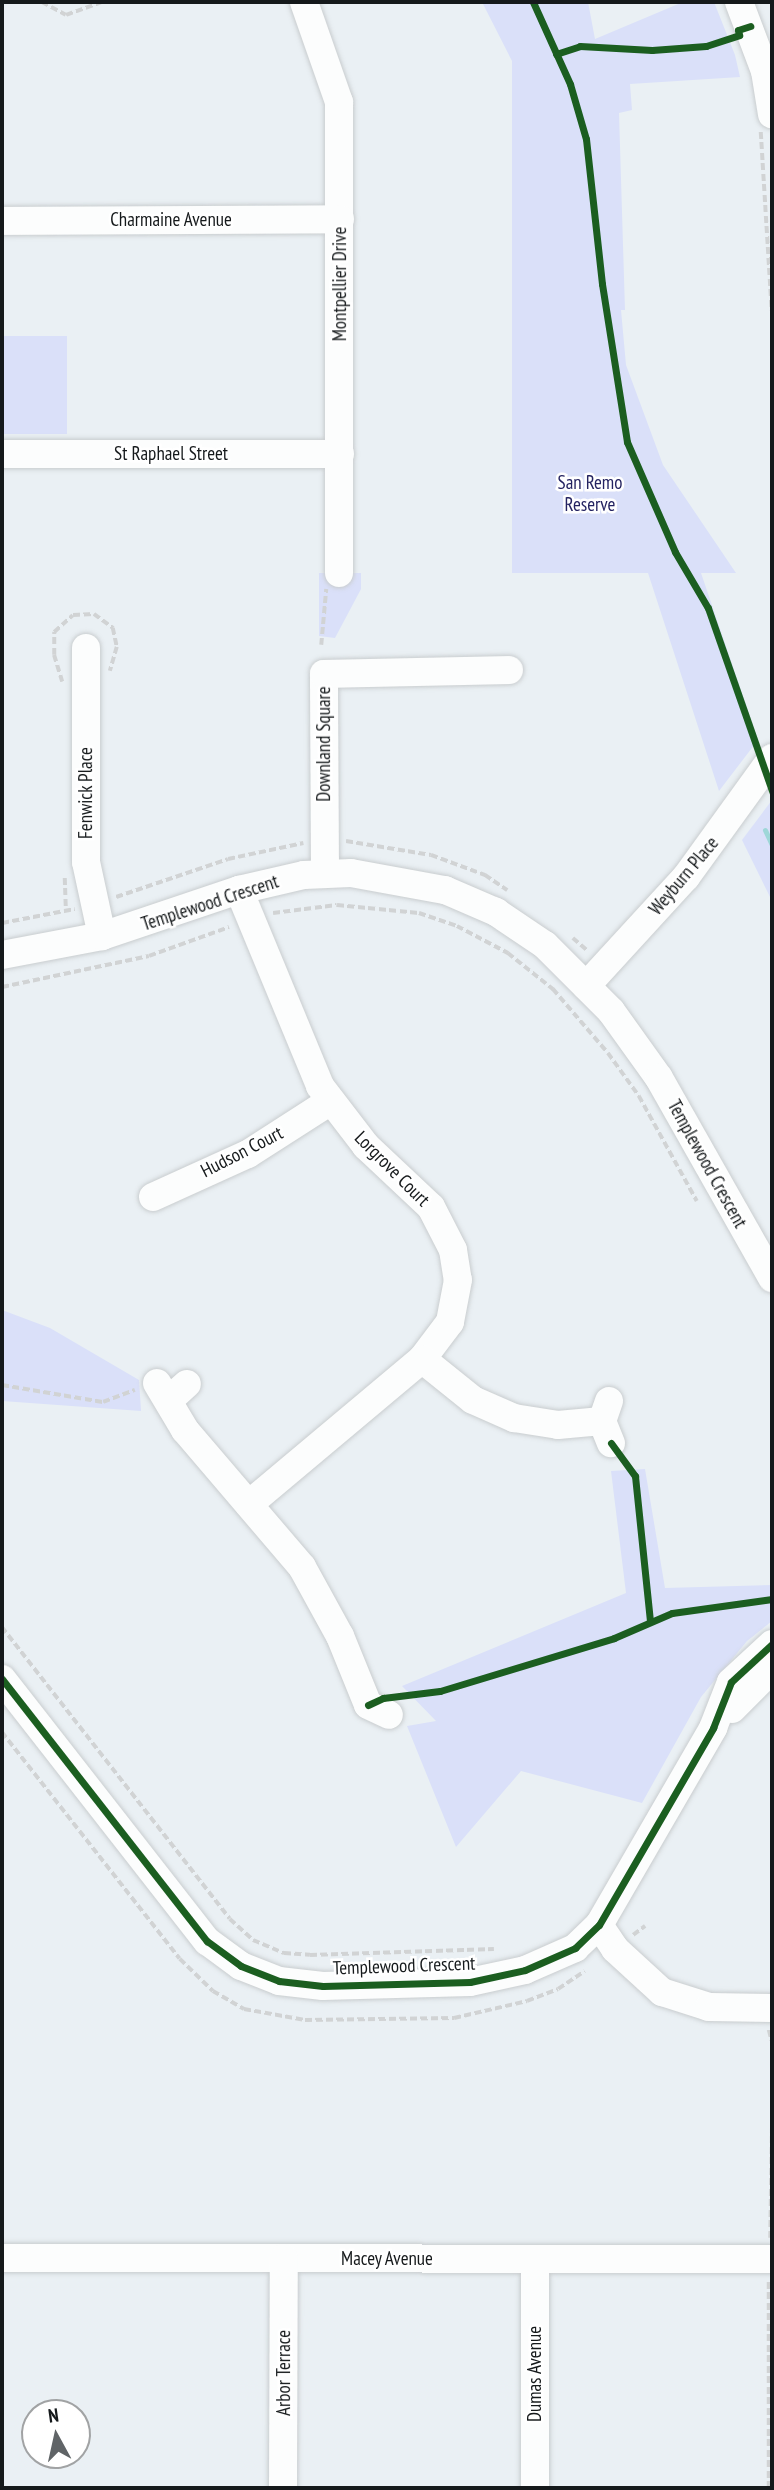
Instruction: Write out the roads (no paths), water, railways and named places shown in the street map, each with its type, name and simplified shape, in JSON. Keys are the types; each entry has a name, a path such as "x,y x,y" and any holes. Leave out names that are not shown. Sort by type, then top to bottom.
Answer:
{"street":[{"name":"Montpellier Drive","path":"304,2 340,102 340,454 333,578"},
{"path":"739,2 765,71 767,117"},
{"name":"Charmaine Avenue","path":"2,220 340,219"},
{"name":"St Raphael Street","path":"2,454 340,454"},
{"name":"Fenwick Place","path":"86,648 86,862 102,936"},
{"name":"Downland Square","path":"324,873 324,674 509,670"},
{"name":"Weyburn Place","path":"595,977 686,877 771,762"},
{"name":"Templewood Crescent","path":"2,955 102,936 239,890 324,873 386,877 445,890 496,912 595,977 646,1056 772,1278"},
{"name":"Lorgrove Court","path":"239,890 261,921 329,1102 366,1146 422,1196 453,1250 458,1280 454,1309 444,1333 422,1360 249,1504"},
{"name":"Hudson Court","path":"153,1197 248,1154 329,1102"},
{"path":"422,1360 473,1400 514,1418 558,1425 607,1422"},
{"path":"171,1389 185,1430 249,1504 315,1590 369,1712"},
{"name":"Templewood Crescent","path":"2,1679 207,1941 253,1971 279,1981 323,1986 470,1982 525,1970 575,1948 599,1925 713,1728 731,1682 772,1644"},
{"name":"Templewood Crescent","path":"713,1728 772,1669"},
{"path":"599,1925 615,1948 650,1983 676,1999 723,2008 772,2008"},
{"name":"Macey Avenue","path":"2,2258 770,2258"},
{"name":"Arbor Terrace","path":"283,2488 284,2258"},
{"name":"Dumas Avenue","path":"535,2259 535,2488"}],"waterway":[{"path":"765,830 772,845"}],"park label":[{"name":"San Remo Reserve","path":"590,494"}]}
